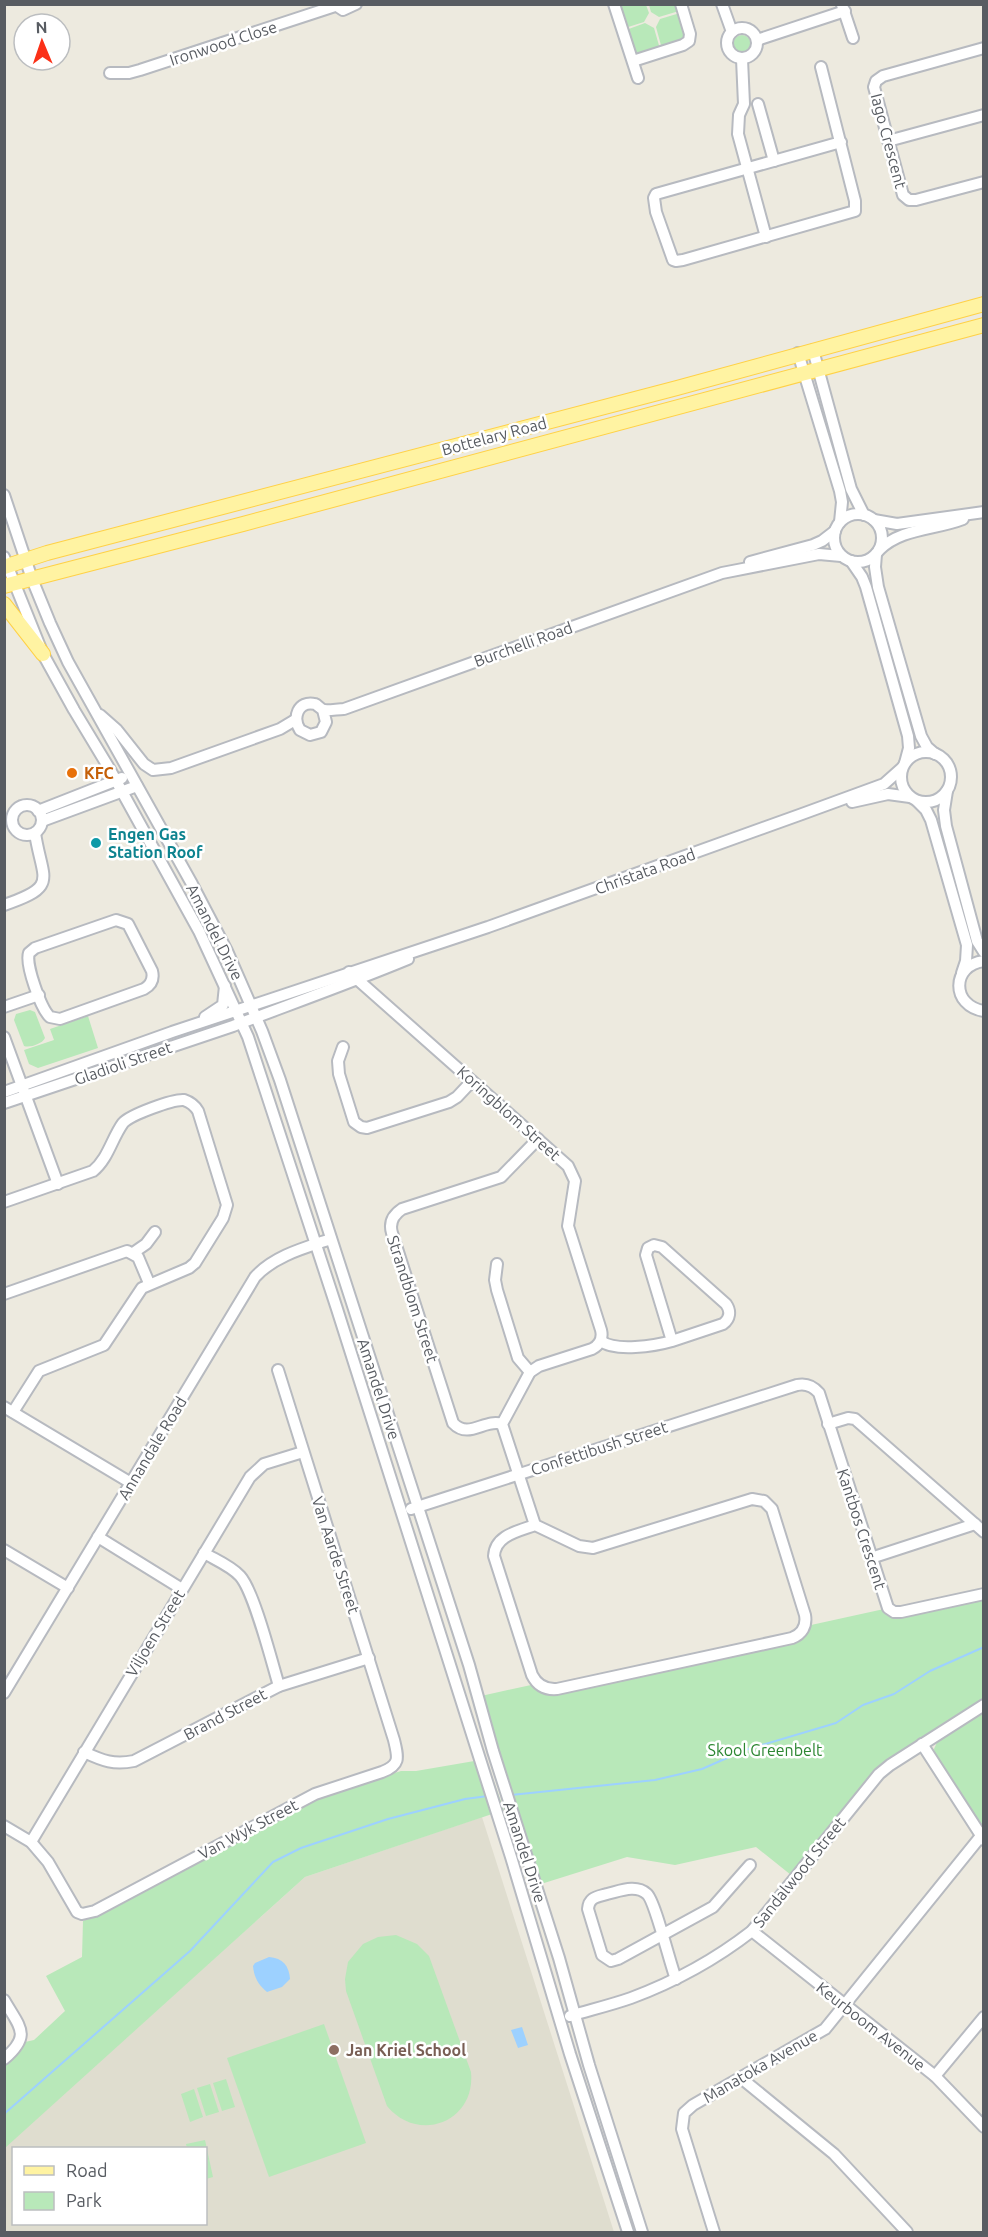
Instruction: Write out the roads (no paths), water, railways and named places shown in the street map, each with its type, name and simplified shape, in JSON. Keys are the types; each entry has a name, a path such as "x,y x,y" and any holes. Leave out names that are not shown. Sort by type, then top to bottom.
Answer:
{"main road":[{"name":"Bottelary Road","path":"6,563 26,560 665,391 984,304"},
{"name":"Bottelary Road","path":"9,585 984,325"},
{"path":"4,604 43,654"}],"street":[{"name":"Ironwood Close","path":"110,73 140,70 335,5 343,10 356,4"},
{"path":"614,4 638,78"},
{"path":"633,61 684,45 689,41 690,34 681,4"},
{"path":"722,4 734,30"},
{"path":"729,4 734,30 727,41 729,51 732,56 748,58 756,51 755,35 747,28 734,30"},
{"path":"757,40 844,8 854,39"},
{"name":"Iago Crescent","path":"984,48 883,76 876,81 874,90 903,195 909,200 916,200 984,182"},
{"path":"742,59 744,104 737,124 738,134 766,237"},
{"path":"821,67 841,142 855,201 855,211 676,261 670,255 656,212 654,198 663,191 841,142"},
{"path":"758,104 774,161"},
{"path":"888,141 984,115"},
{"path":"813,350 851,489 881,534 875,567 878,587 920,734 924,742 944,760 950,770 951,781 944,810 946,826 977,941 984,952"},
{"path":"798,353 840,491 842,502 835,547 862,576 908,736 909,748 902,785 926,810 932,820 967,945 966,961 959,986 962,998 971,1007 984,1011"},
{"name":"Amandel Drive","path":"4,495 32,579 68,662 222,942 253,1011 280,1080 469,1665 589,2065 642,2232"},
{"path":"837,527 854,515 897,524 979,513"},
{"path":"846,559 867,561 900,535 934,528 979,513"},
{"name":"Burchelli Road","path":"295,720 299,709 308,704 314,704 323,710 344,709 722,573 735,566 813,545 822,541 837,527"},
{"name":"Burchelli Road","path":"722,573 819,554 846,559"},
{"name":"Amandel Drive","path":"6,563 9,585 43,654 195,923 242,1023 271,1104 402,1512 628,2232"},
{"path":"97,713 117,729 144,764 158,770 171,768 280,729 295,720 300,730 310,735 321,732 326,722 344,709"},
{"path":"323,710 326,722"},
{"path":"904,766 918,753 935,754"},
{"name":"Christata Road","path":"349,972 488,927 884,784 904,766"},
{"path":"4,905 31,895 42,884 44,870 31,834 40,816 130,774"},
{"path":"40,816 122,793 137,786"},
{"path":"914,799 933,801 947,791"},
{"name":"Christata Road","path":"802,814 882,795 895,794 914,799"},
{"path":"31,834 15,828 14,814 25,806 34,807 40,816"},
{"path":"116,920 128,924 153,974 150,984 144,989 60,1019 47,1015 39,995 27,962 32,950 116,920"},
{"name":"Christata Road","path":"359,979 488,927"},
{"path":"963,973 973,963 984,961"},
{"path":"253,1011 349,972"},
{"name":"Koringblom Street","path":"349,972 568,1166 574,1175 568,1226 601,1330 601,1341"},
{"path":"253,1011 359,979"},
{"path":"172,1032 211,1015 220,1008 225,998 225,985"},
{"path":"4,1007 39,995"},
{"name":"Gladioli Street","path":"4,1102 25,1090 172,1032 237,1012 253,1011"},
{"name":"Gladioli Street","path":"4,1092 25,1090 242,1023 253,1011"},
{"path":"4,1037 58,1184"},
{"path":"343,1047 338,1061 339,1074 353,1120 361,1127 367,1128 449,1102 472,1081"},
{"path":"4,1202 97,1168 122,1125 130,1117 176,1101 185,1101 196,1108 226,1196 227,1210 195,1263 186,1269 149,1283 139,1291 107,1343 42,1368 9,1410 130,1483"},
{"name":"Strandblom Street","path":"502,1424 497,1422 467,1430 459,1429 453,1423 391,1224 394,1216 402,1209 501,1177 538,1139"},
{"path":"4,1294 121,1252 133,1253 146,1244 155,1232"},
{"name":"Annandale Road","path":"5,1690 255,1277 274,1261 331,1239"},
{"path":"535,1525 502,1539 495,1548 495,1559 532,1675 537,1683 549,1689 796,1637 804,1628 805,1616 772,1509 764,1500 752,1499 593,1548 579,1546 535,1525 502,1424 530,1372 539,1366 592,1349 601,1341 612,1346 656,1345 672,1341 723,1324 728,1318 729,1309 723,1301 662,1247 654,1245 648,1248 646,1255 672,1341"},
{"path":"133,1253 140,1260 149,1283"},
{"path":"497,1264 495,1280 497,1290 518,1358 530,1372"},
{"name":"Van Aarde Street","path":"278,1370 394,1740"},
{"name":"Kantbos Crescent","path":"797,1385 807,1384 816,1390 886,1605 894,1612 912,1610 984,1594"},
{"name":"Confettibush Street","path":"402,1512 797,1385"},
{"path":"828,1424 848,1418 855,1419 984,1532"},
{"name":"Viljoen Street","path":"31,1842 182,1589 257,1469 274,1459 303,1452"},
{"path":"871,1558 975,1524"},
{"path":"98,1537 182,1589"},
{"path":"4,1550 68,1588"},
{"path":"204,1553 233,1569 243,1578 279,1686"},
{"name":"Brand Street","path":"84,1752 114,1764 134,1761 279,1686 369,1658"},
{"name":"Sandalwood Street","path":"560,2019 632,1998 676,1978 732,1946 752,1931 873,1780 890,1765 984,1704"},
{"name":"Van Wyk Street","path":"31,1842 48,1862 77,1912 82,1914 95,1911 315,1794 391,1768 398,1756 394,1740"},
{"path":"922,1744 982,1838"},
{"path":"4,1826 31,1842"},
{"name":"Manatoka Avenue","path":"714,2232 683,2133 682,2121 690,2107 817,2036 825,2029 982,1838"},
{"path":"676,1978 662,1934 651,1899 647,1894 638,1889 629,1888 593,1898 588,1903 602,1955 611,1961 618,1959 662,1934 713,1907 750,1865"},
{"name":"Keurboom Avenue","path":"752,1931 935,2076 984,2127"},
{"path":"4,2000 20,2029 22,2038 17,2048 4,2059"},
{"path":"935,2076 984,2017"},
{"path":"741,2078 834,2154 907,2232"}],"water":[{"path":"269,1957 278,1959 284,1964 290,1979 282,1987 267,1992 257,1980 253,1966"},
{"path":"522,2027 528,2045 518,2048 511,2030"}],"waterway":[{"path":"511,1795 655,1780 702,1769 745,1750 836,1723 863,1705 894,1694 930,1671 984,1647"},
{"path":"4,2114 190,1951 273,1862 301,1848 388,1819 465,1799 488,1796"}],"place":[{"name":"KFC","path":"72,773"},
{"name":"Engen Gas Station Roof","path":"96,843"},
{"name":"Jan Kriel School","path":"334,2050"}],"park label":[{"name":"Skool Greenbelt","path":"765,1750"}]}
